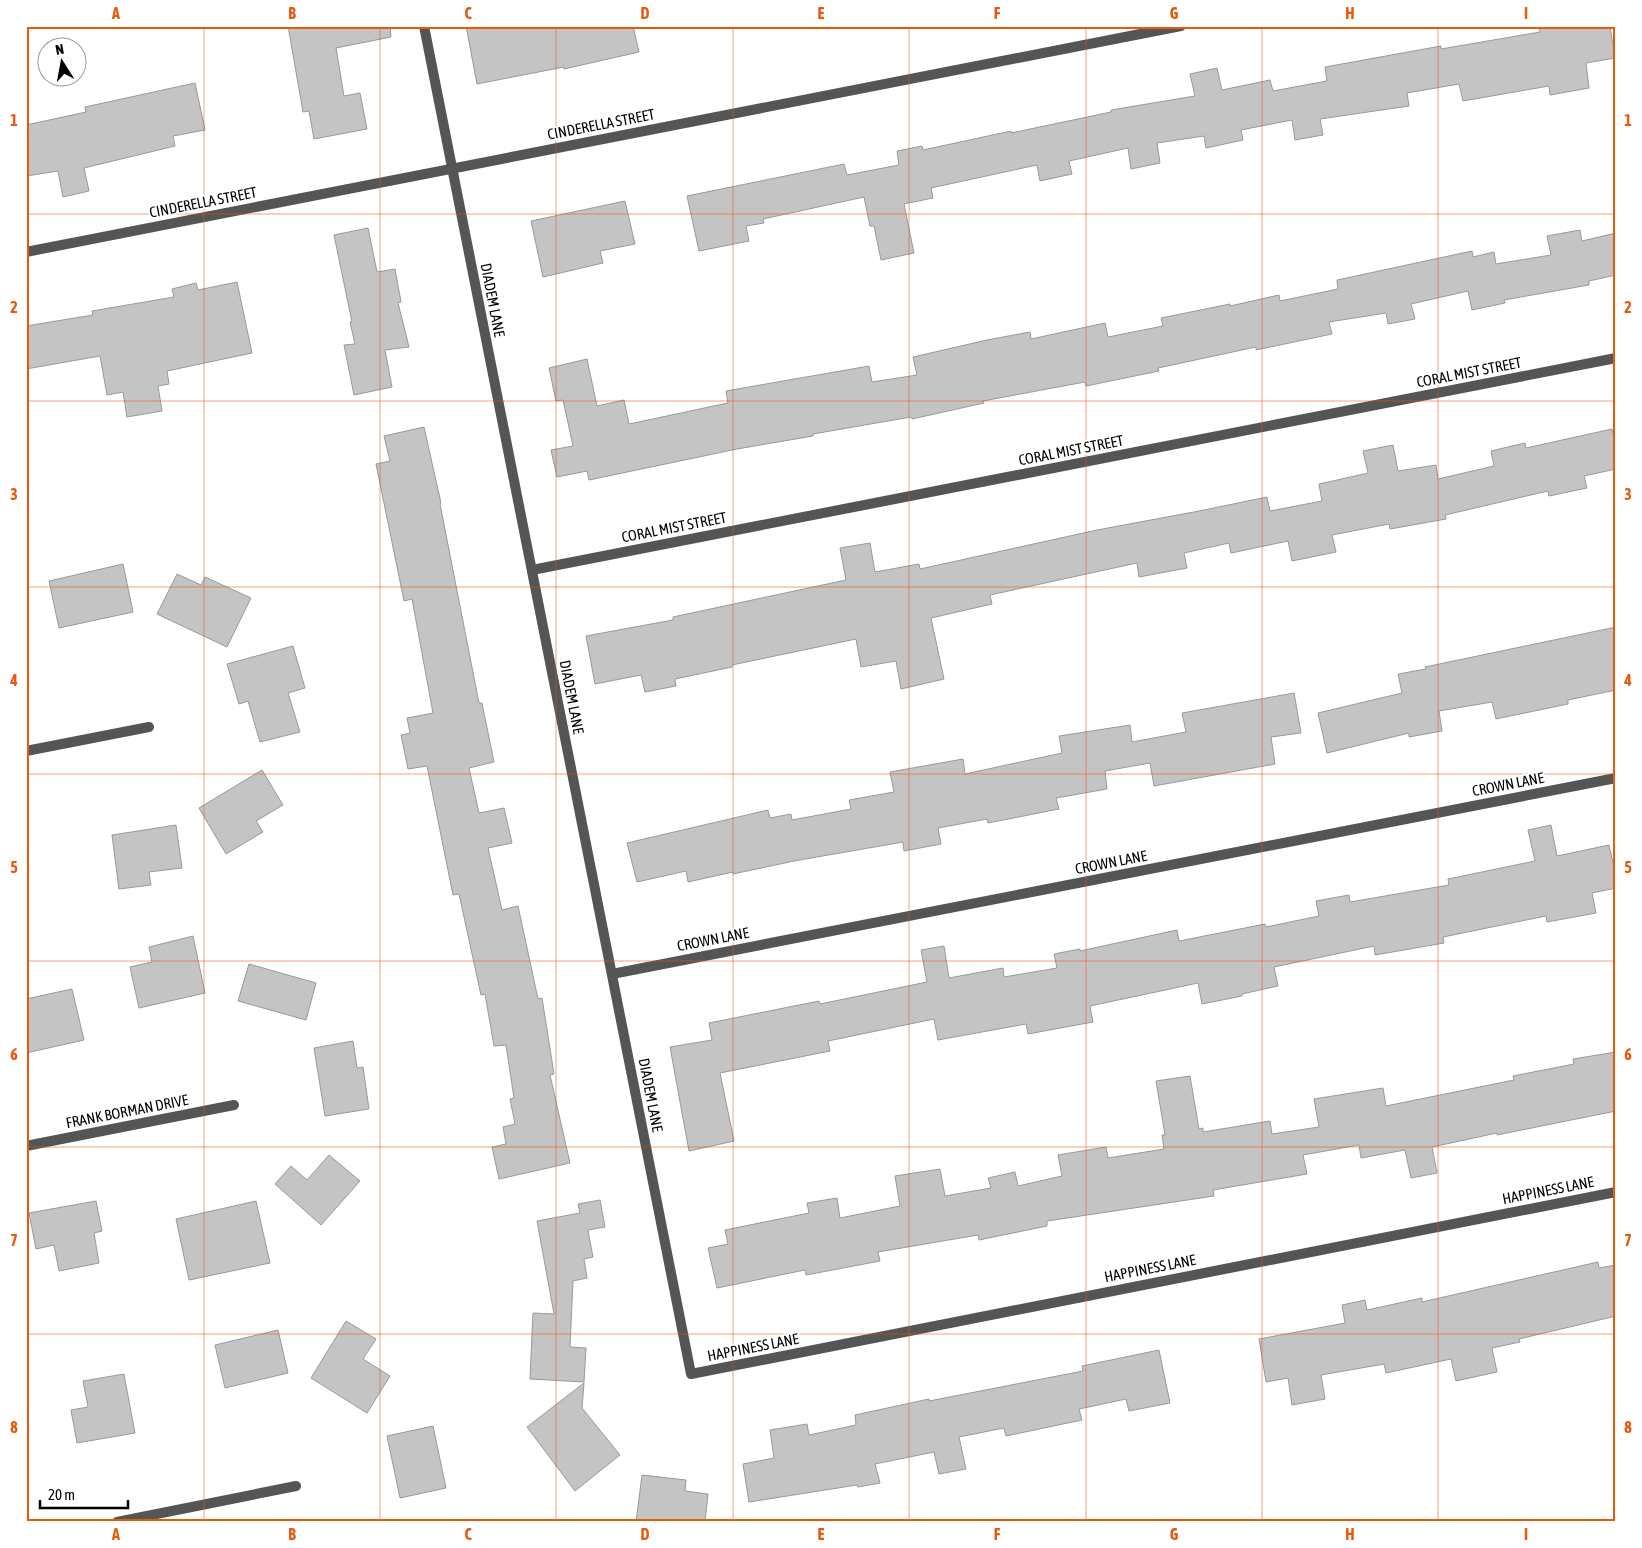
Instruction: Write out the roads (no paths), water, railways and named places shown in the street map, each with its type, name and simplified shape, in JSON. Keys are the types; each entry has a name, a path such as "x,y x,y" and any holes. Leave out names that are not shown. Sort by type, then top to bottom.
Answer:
{"street":[{"name":"DIADEM LANE","path":"424,26 691,1374"},
{"name":"CINDERELLA STREET","path":"26,252 1181,26"},
{"name":"CORAL MIST STREET","path":"532,570 1616,358"},
{"path":"26,751 149,726"},
{"name":"CROWN LANE","path":"612,974 1616,778"},
{"name":"FRANK BORMAN DRIVE","path":"26,1146 234,1105"},
{"name":"HAPPINESS LANE","path":"691,1374 1616,1192"},
{"path":"117,1522 296,1486"}]}
